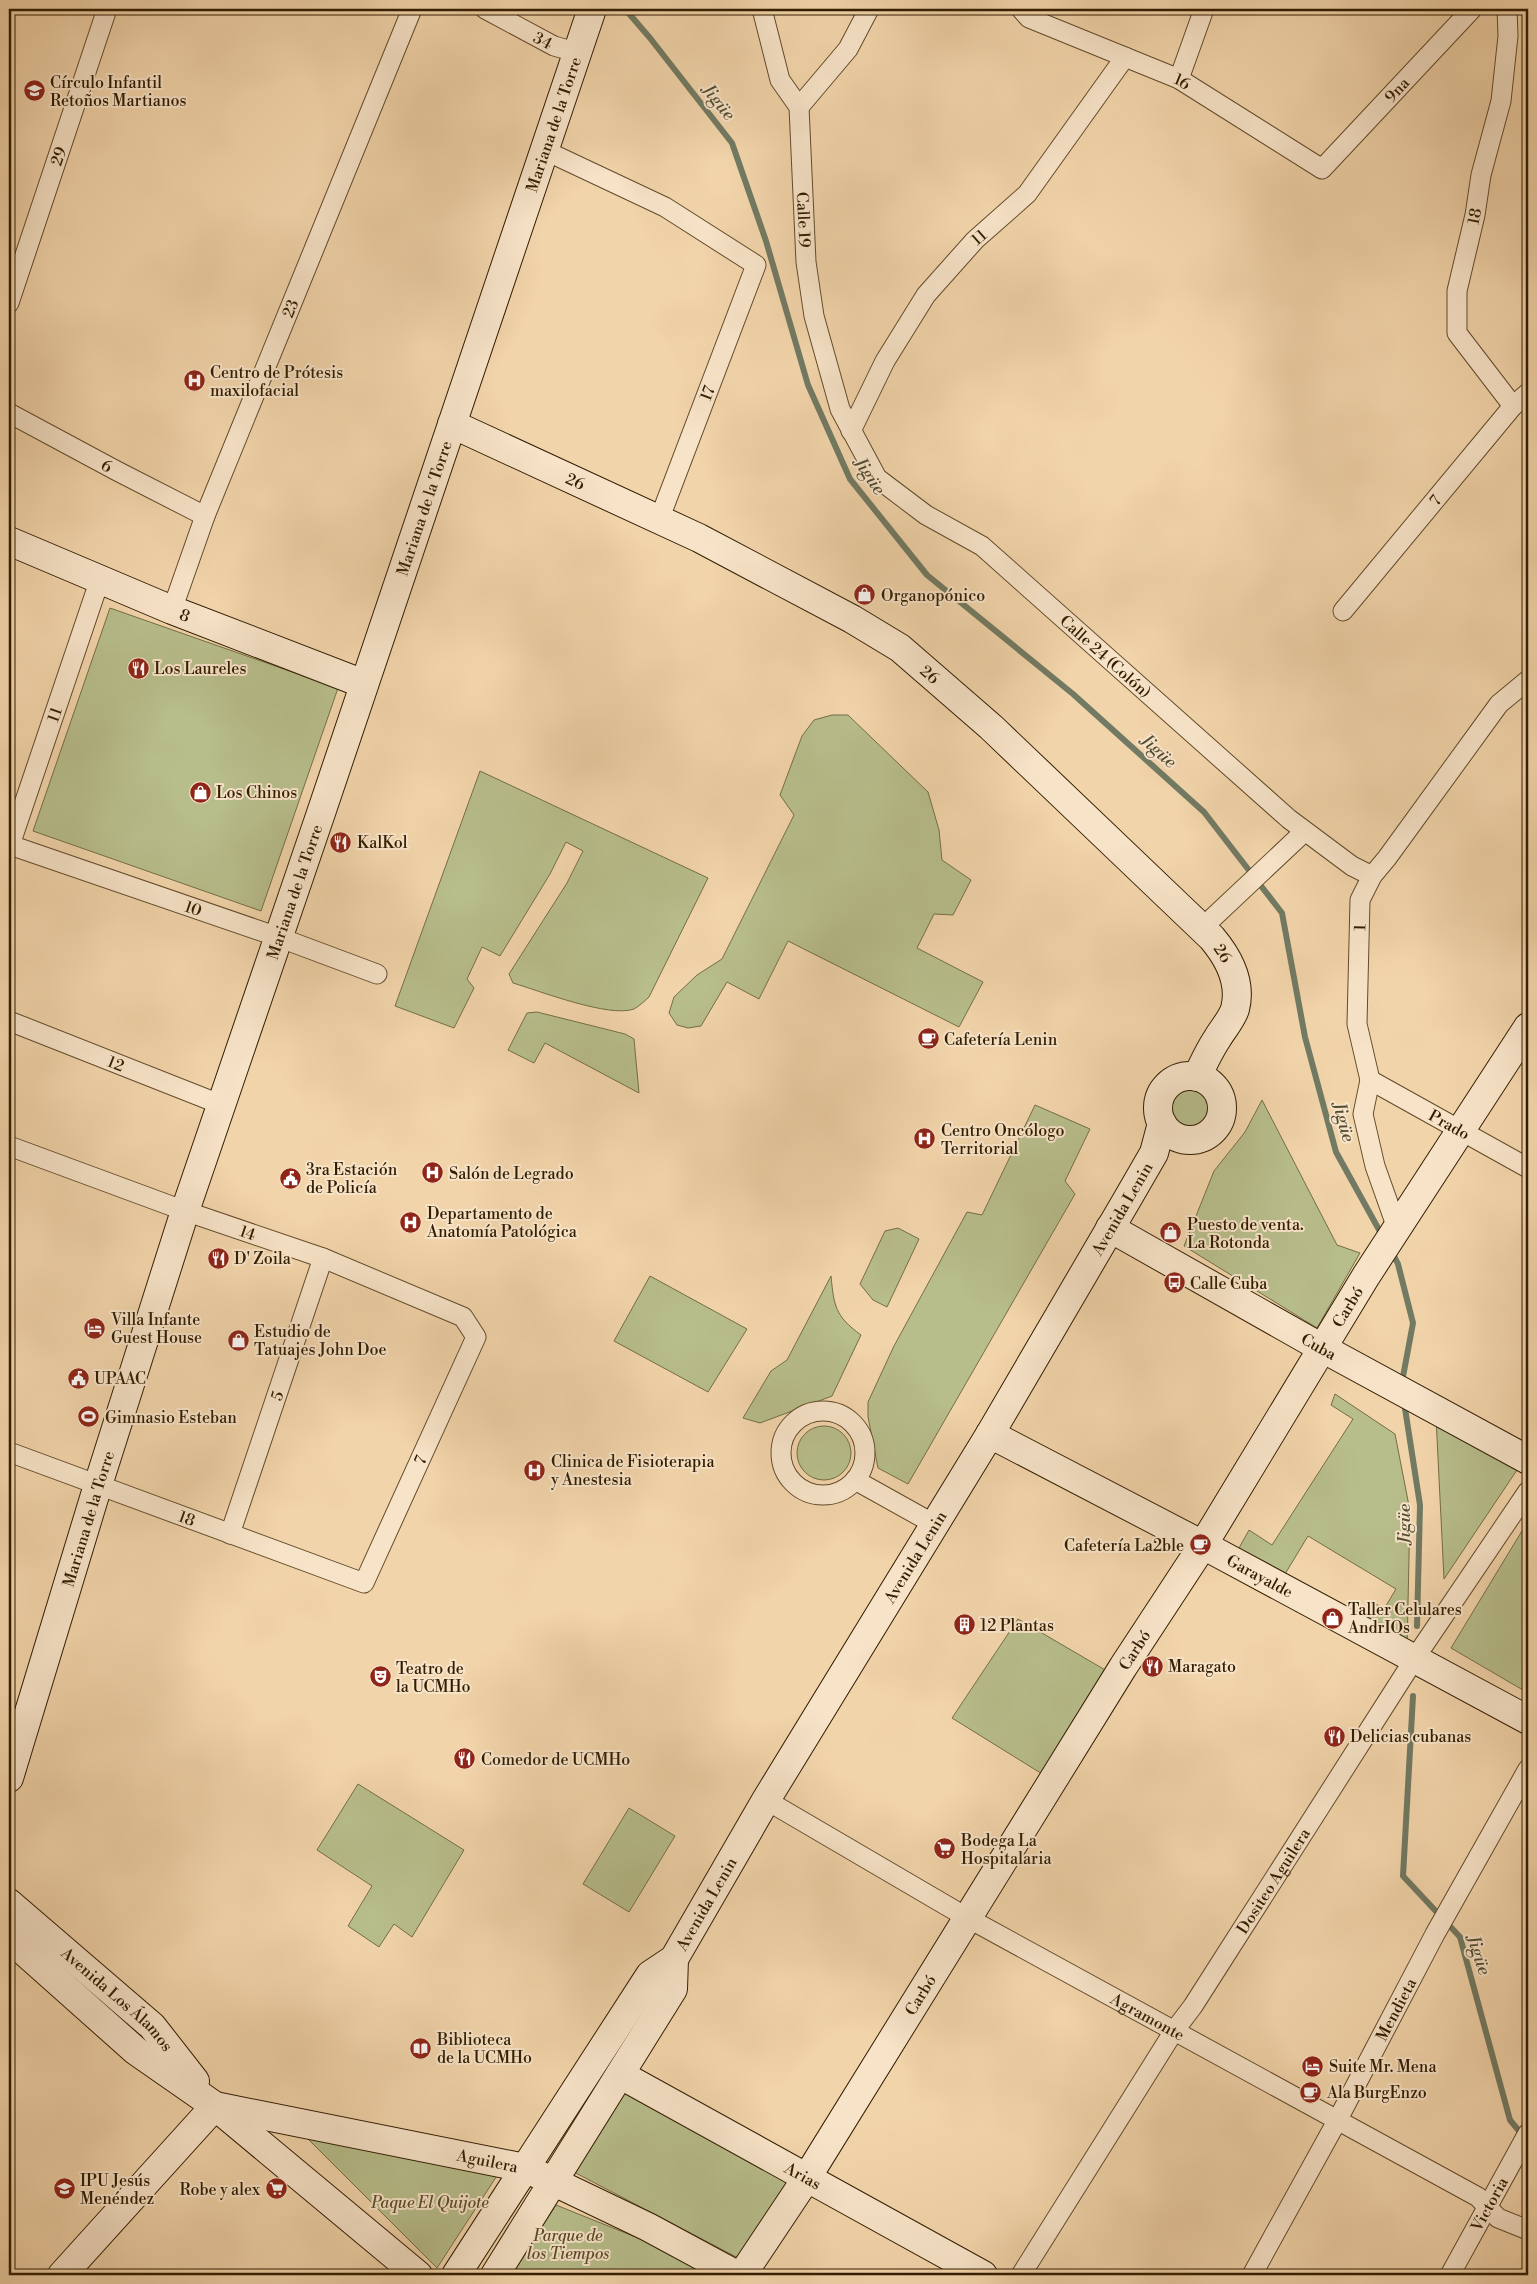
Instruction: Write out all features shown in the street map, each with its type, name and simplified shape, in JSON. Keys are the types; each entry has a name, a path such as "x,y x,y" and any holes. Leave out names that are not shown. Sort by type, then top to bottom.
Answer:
{"street":[{"name":"29","path":"9,303 107,9"},
{"name":"23","path":"172,610 205,516 412,9"},
{"name":"34","path":"485,9 554,46 578,53"},
{"name":"Mariana de la Torre","path":"9,1778 184,1211 222,1105 592,9"},
{"path":"762,9 780,80 799,107 848,49 869,9"},
{"path":"1179,80 1204,9"},
{"name":"9na","path":"1322,169 1472,9"},
{"name":"18","path":"1507,9 1508,36 1501,101 1481,176 1457,290 1457,334 1513,406"},
{"name":"16","path":"1025,13 1179,80 1322,169"},
{"name":"11","path":"851,431 885,361 926,294 975,240 1027,194 1125,58"},
{"name":"Calle 19","path":"799,107 806,262 814,316 840,409 851,431"},
{"name":"17","path":"544,150 665,207 756,265 659,520"},
{"name":"7","path":"1344,610 1513,406 1528,392"},
{"name":"6","path":"9,413 116,471 205,516"},
{"name":"26","path":"452,424 699,538 852,619 900,648 991,727 1202,928 1226,956 1234,977 1236,992 1234,1010 1210,1050 1197,1077"},
{"name":"Calle 24 (Colón)","path":"851,431 877,478 926,515 982,546 1266,800 1304,832 1352,866 1372,876"},
{"name":"8","path":"9,540 172,610 364,684"},
{"name":"11","path":"9,846 100,579"},
{"name":"1","path":"1397,1228 1375,1166 1363,1114 1370,1080 1357,1024 1360,900 1372,876 1499,704 1528,680"},
{"path":"1202,928 1274,858 1304,832"},
{"name":"10","path":"9,846 278,937 377,974"},
{"name":"12","path":"9,1021 222,1105"},
{"name":"Carbó","path":"742,2275 806,2179 966,1917 1123,1667 1203,1545 1366,1276 1528,1028"},
{"name":"Avenida Lenin","path":"456,2275 650,1975 674,1959 766,1800 990,1434 1154,1153 1162,1123 1158,1104 1161,1095 1167,1086 1186,1076 1208,1081 1216,1088 1221,1098 1223,1109 1221,1120 1215,1130 1207,1137 1196,1141 1185,1141 1154,1153"},
{"name":"Prado","path":"1370,1080 1528,1168"},
{"path":"1162,1123 1167,1131 1185,1141"},
{"name":"14","path":"9,1146 184,1211 323,1258 463,1317 476,1337"},
{"name":"Cuba","path":"1110,1228 1323,1349 1528,1460"},
{"name":"5","path":"230,1534 323,1258"},
{"name":"7","path":"364,1583 476,1337"},
{"path":"828,1411 844,1416 859,1431 864,1445 864,1459 855,1480 843,1490 828,1494 809,1493 798,1486 789,1478 781,1458 780,1443 788,1429 802,1416 811,1412 828,1411"},
{"name":"Garayalde","path":"990,1434 1203,1545 1528,1720"},
{"name":"18","path":"9,1452 364,1583"},
{"path":"855,1480 934,1524"},
{"name":"Dositeo Aguilera","path":"1021,2275 1174,2031 1198,1998 1415,1658 1528,1491"},
{"name":"Mendieta","path":"1252,2275 1337,2121 1435,1934 1528,1769"},
{"name":"Agramonte","path":"766,1800 966,1917 1478,2197 1487,2209 1498,2218 1528,2230"},
{"name":"Avenida Los Álamos","path":"9,1903 152,2026 215,2106"},
{"name":"Avenida Los Álamos","path":"9,1938 136,2051 215,2106 418,2275"},
{"name":"Avenida Lenin","path":"495,2275 673,1989 674,1959"},
{"name":"Arias","path":"621,2075 806,2179 983,2275"},
{"path":"62,2275 215,2106"},
{"name":"Aguilera","path":"215,2106 525,2168 648,2227 737,2275"},
{"name":"Victoria","path":"1450,2275 1528,2133"}],"green space":[{"path":"110,608 338,688 261,911 33,831"},
{"path":"832,715 848,715 928,792 939,830 942,860 971,880 953,915 934,914 917,948 983,982 959,1027 788,941 759,999 727,982 701,1026 688,1028 677,1025 669,1013 674,997 697,975 722,959 794,815 780,795 802,736 814,720"},
{"path":"480,771 708,878 649,997 636,1008 623,1011 592,1007 513,983 509,974 567,883 583,851 566,842 550,874 500,956 482,947 467,979 474,988 454,1028 395,1006"},
{"path":"537,1012 625,1034 634,1039 639,1093 545,1043 534,1063 508,1050 527,1013"},
{"path":"1191,1086 1203,1090 1209,1096 1213,1108 1209,1120 1203,1126 1191,1130 1179,1126 1173,1120 1169,1108 1173,1096 1179,1090"},
{"path":"1262,1100 1337,1245 1360,1253 1317,1328 1184,1246 1214,1171 1245,1132"},
{"path":"1035,1105 1090,1129 1065,1181 1075,1194 908,1484 878,1468 868,1417 868,1402 894,1346 967,1212 982,1215"},
{"path":"898,1228 919,1239 887,1307 873,1300 860,1284 885,1231"},
{"path":"650,1276 747,1329 708,1392 614,1341"},
{"path":"831,1276 837,1310 846,1322 861,1335 832,1396 760,1423 743,1418 771,1371 787,1360"},
{"path":"1335,1394 1395,1434 1410,1511 1407,1650 1357,1622 1376,1604 1384,1609 1396,1589 1308,1536 1285,1574 1239,1548 1249,1530 1272,1545 1353,1419 1331,1405"},
{"path":"1436,1417 1521,1464 1444,1579"},
{"path":"819,1426 829,1426 839,1430 847,1438 851,1453 847,1468 839,1476 829,1480 819,1480 809,1476 801,1468 797,1458 797,1448 801,1438 809,1430"},
{"path":"1528,1521 1528,1693 1451,1648"},
{"path":"1018,1619 1112,1674 1047,1777 952,1718"},
{"path":"358,1784 464,1850 412,1937 394,1924 379,1947 348,1926 372,1886 317,1850"},
{"path":"629,1808 675,1836 629,1912 583,1884"},
{"path":"625,2084 794,2182 742,2260 570,2170"},
{"name":"Paque El Quijote","path":"303,2134 500,2171 437,2268"},
{"name":"Parque de los Tiempos","path":"556,2205 643,2240 714,2275 510,2275"}],"waterway":[{"name":"Jigüe","path":"625,9 732,143 766,241 808,385 850,479 927,575 1073,694 1204,812 1282,913 1305,1037 1336,1152 1383,1237"},
{"name":"Jigüe","path":"1391,1250 1398,1264 1413,1323 1402,1382"},
{"name":"Jigüe","path":"1404,1402 1420,1505 1417,1626"},
{"name":"Jigüe","path":"1413,1696 1403,1876 1460,1937 1510,2120 1524,2137"}],"place":[{"name":"Círculo Infantil Retoños Martianos","path":"34,91"},
{"name":"Centro de Prótesis maxilofacial","path":"194,381"},
{"name":"Organopónico","path":"865,595"},
{"name":"Los Laureles","path":"138,668"},
{"name":"Los Chinos","path":"200,792"},
{"name":"KalKol","path":"341,842"},
{"name":"Cafetería Lenin","path":"928,1039"},
{"name":"Centro Oncólogo Territorial","path":"925,1139"},
{"name":"Salón de Legrado","path":"433,1173"},
{"name":"3ra Estación de Policía","path":"290,1178"},
{"name":"Departamento de Anatomía Patológica","path":"411,1222"},
{"name":"Puesto de venta. La Rotonda","path":"1171,1233"},
{"name":"D' Zoila","path":"218,1258"},
{"name":"Calle Cuba","path":"1174,1283"},
{"name":"Villa Infante Guest House","path":"95,1328"},
{"name":"Estudio de Tatuajes John Doe","path":"238,1340"},
{"name":"UPAAC","path":"78,1378"},
{"name":"Gimnasio Esteban","path":"89,1417"},
{"name":"Clinica de Fisioterapia y Anestesia","path":"535,1470"},
{"name":"Cafetería La2ble","path":"1200,1545"},
{"name":"Taller Celulares AndrIOs","path":"1332,1618"},
{"name":"12 Plantas","path":"964,1625"},
{"name":"Maragato","path":"1152,1666"},
{"name":"Teatro de la UCMHo","path":"380,1677"},
{"name":"Delicias cubanas","path":"1334,1736"},
{"name":"Comedor de UCMHo","path":"465,1759"},
{"name":"Bodega La Hospitalaria","path":"945,1849"},
{"name":"Biblioteca de la UCMHo","path":"421,2048"},
{"name":"Suite Mr. Mena","path":"1313,2066"},
{"name":"Ala BurgEnzo","path":"1311,2092"},
{"name":"IPU Jesús Menéndez","path":"64,2189"},
{"name":"Robe y alex","path":"276,2189"}]}
